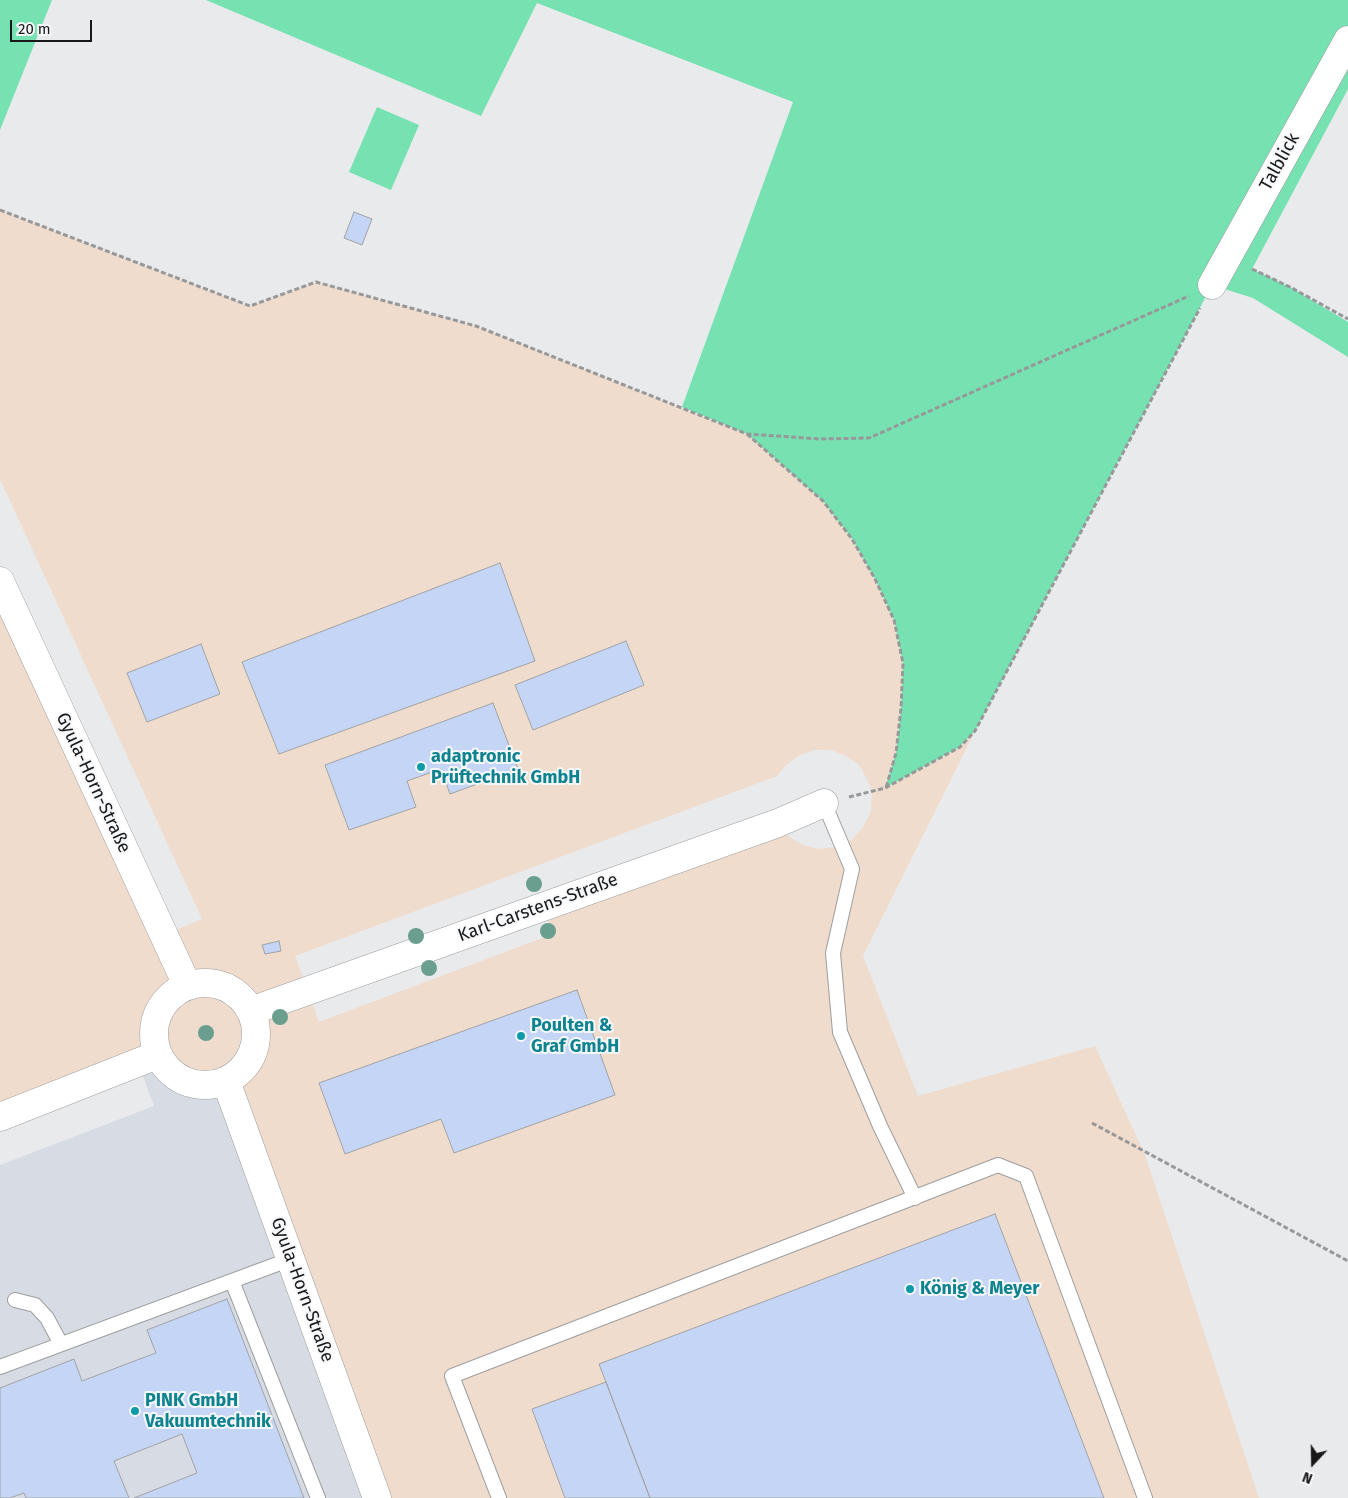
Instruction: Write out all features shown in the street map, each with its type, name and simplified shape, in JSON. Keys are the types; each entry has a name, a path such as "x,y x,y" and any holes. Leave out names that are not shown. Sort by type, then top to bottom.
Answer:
{"street":[{"name":"Talblick","path":"1212,285 1348,40"},
{"name":"Gyula-Horn-Straße","path":"0,581 187,985"},
{"name":"Karl-Carstens-Straße","path":"251,1011 770,825 824,803"},
{"path":"209,983 231,989 251,1011 256,1030 254,1048 246,1064 234,1077 226,1081 202,1086 185,1082 170,1072 157,1055 153,1036 154,1025 160,1008 171,994 187,985 209,983"},
{"path":"0,1117 157,1055"},
{"name":"Gyula-Horn-Straße","path":"226,1081 377,1498"}],"lane":[{"path":"824,803 852,869 833,953 840,1032 880,1126 915,1198"},
{"path":"499,1498 452,1376 998,1165 1026,1176 1145,1498"},
{"path":"0,1367 291,1259"},
{"path":"232,1281 318,1498"},
{"path":"15,1300 35,1305 47,1318 61,1344"}],"path":[{"path":"0,210 250,306 316,282 476,326 747,434 820,440 869,438 1212,285"},
{"path":"1227,258 1290,287 1348,319"},
{"path":"824,803 886,788 960,747 975,731 1212,285"},
{"path":"747,434 823,501 852,538 875,579 894,620 903,663 902,708 896,753 886,788"},
{"path":"1092,1123 1348,1261"}],"shaded area":[{"path":"0,210 250,306 316,282 476,326 747,434 823,501 852,539 875,579 894,620 903,663 901,708 896,753 886,788 958,748 975,731 863,956 918,1096 1095,1046 1145,1155 1259,1498 377,1498 214,1085 202,1086 185,1081 170,1072 161,1063 0,1117 0,581 164,935 202,919 0,479","holes":["815,750 831,750 846,756 859,765 872,791 871,812 863,827 852,840 836,847 819,849 803,845 788,836 778,823 542,907 553,934 319,1022 295,956 777,776 787,764 800,755"]},
{"path":"138,1063 161,1063 170,1072 185,1081 202,1086 214,1085 377,1498 0,1498 0,1165 154,1106"}],"green space":[{"path":"0,0 52,0 0,130"},
{"path":"206,0 1348,0 1348,89 1252,269 1290,287 1348,322 1348,357 1253,298 1212,285 975,731 958,748 885,788 896,753 903,663 894,620 875,579 852,539 823,501 747,434 682,407 793,102 537,3 481,116"},
{"path":"377,107 419,125 391,190 349,172"}],"building":[{"path":"354,212 372,219 362,245 344,238"},
{"path":"500,563 535,661 279,754 242,662"},
{"path":"626,641 644,685 533,730 515,685"},
{"path":"201,644 220,694 147,722 127,673"},
{"name":"adaptronic Prüftechnik GmbH","path":"493,703 518,769 450,794 441,769 407,781 416,807 349,830 325,765"},
{"path":"279,941 281,951 265,954 262,945"},
{"name":"Poulten & Graf GmbH","path":"577,990 615,1095 454,1153 441,1119 345,1154 319,1083"},
{"name":"König & Meyer","path":"995,1214 1104,1498 650,1498 599,1364"},
{"name":"PINK GmbH Vakuumtechnik","path":"227,1299 304,1498 134,1498 197,1473 182,1434 114,1461 129,1498 26,1498 24,1493 10,1498 0,1498 0,1388 74,1359 82,1381 156,1353 147,1330"},
{"path":"606,1382 650,1498 565,1498 532,1409"}],"place":[{"name":"adaptronic Prüftechnik GmbH","path":"421,767"},
{"name":"Poulten & Graf GmbH","path":"521,1036"},
{"name":"König & Meyer","path":"910,1289"},
{"name":"PINK GmbH Vakuumtechnik","path":"135,1411"}]}
